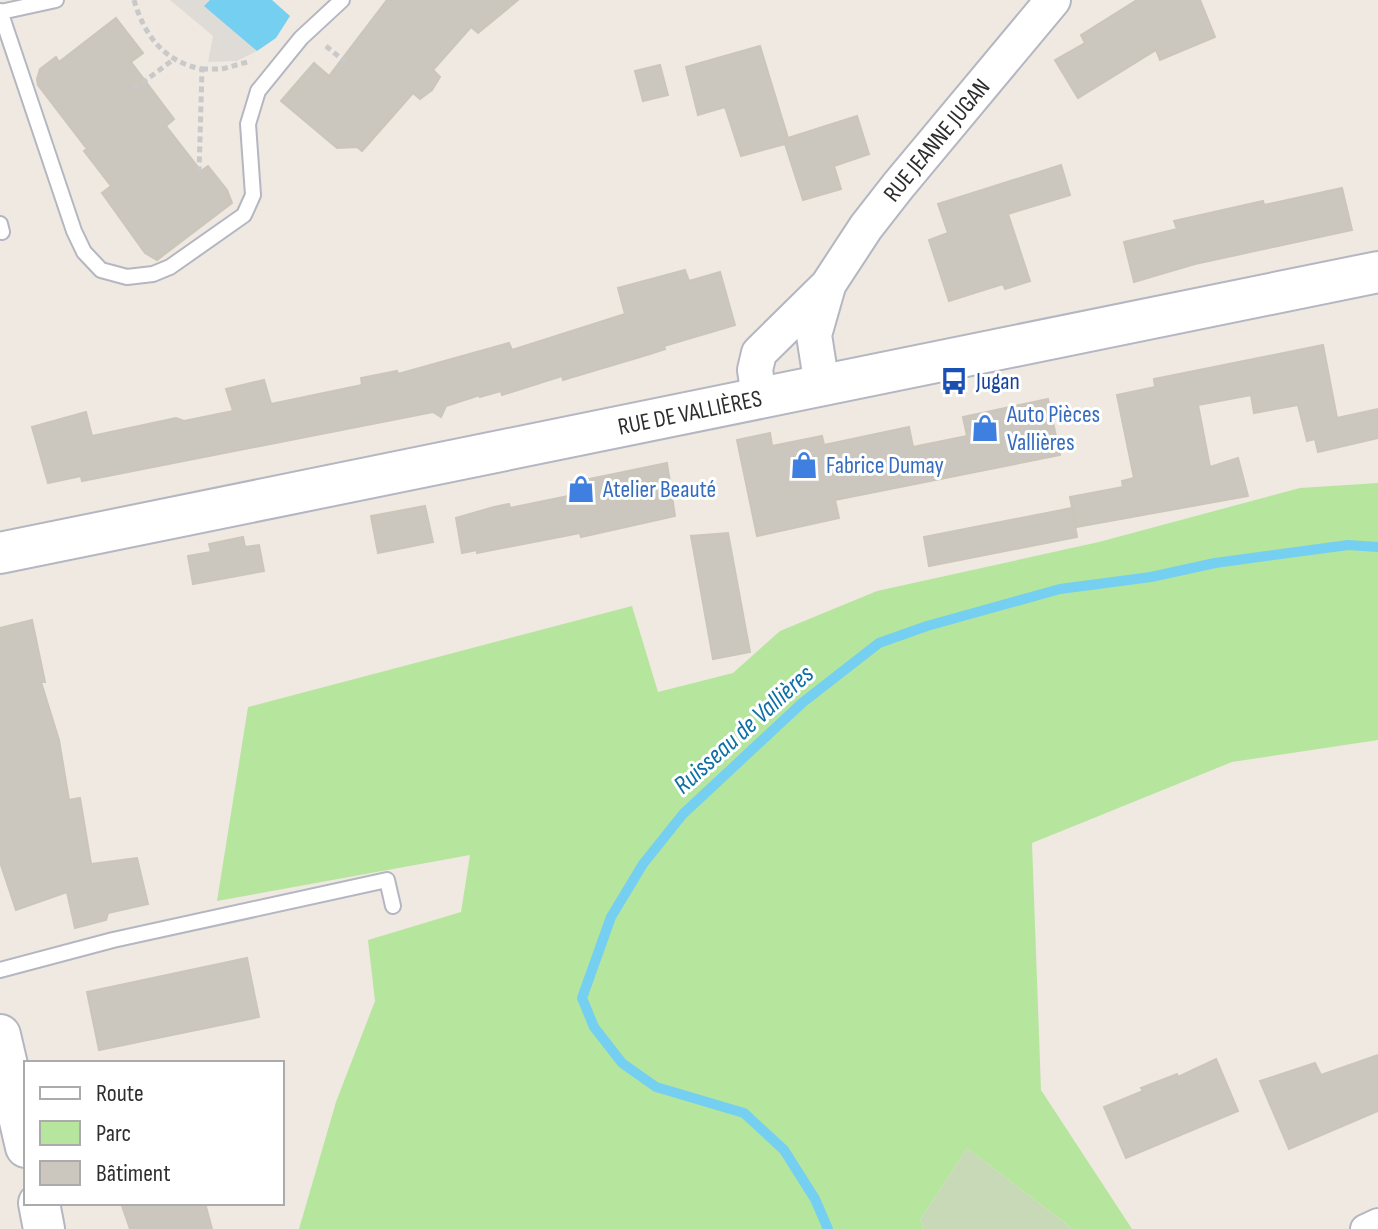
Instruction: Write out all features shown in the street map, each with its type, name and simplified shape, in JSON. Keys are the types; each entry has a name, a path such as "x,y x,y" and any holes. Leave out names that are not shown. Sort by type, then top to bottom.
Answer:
{"main road":[{"name":"RUE DE VALLIÈRES","path":"0,553 1378,272"},
{"path":"0,1035 24,1138"},
{"path":"39,1205 44,1229"}],"street":[{"name":"RUE JEANNE JUGAN","path":"759,398 755,370 759,353 828,285 866,227 898,186 1053,0"},
{"name":"RUE JEANNE JUGAN","path":"822,386 814,335 828,285"},
{"path":"1365,1229 1378,1223"}],"lane":[{"path":"56,0 0,11 74,231 84,252 101,270 127,277 153,274 170,267 244,215 253,195 248,124 258,91 309,31 342,0"},
{"path":"0,970 113,940 387,880 393,906"}],"path":[{"path":"134,0 148,35 174,59 202,69 222,69 254,60"},
{"path":"309,31 350,66"},
{"path":"134,89 174,59"},
{"path":"199,173 202,69"}],"green space":[{"path":"1378,483 1378,740 1232,762 1032,843 1041,1090 1132,1229 1073,1229 967,1148 920,1220 924,1229 299,1229 336,1102 375,1001 368,940 461,912 470,855 217,901 248,707 632,606 658,692 733,673 780,631 877,591 1099,542 1300,488"},
{"path":"967,1148 1073,1229 924,1229 920,1220"}],"shaded area":[{"path":"170,0 210,0 205,6 257,51 237,61 208,62 213,36"}],"water":[{"path":"210,0 272,0 290,16 276,38 257,51 204,6"}],"building":[{"path":"387,0 518,0 478,33 471,27 433,70 440,77 432,90 420,99 413,93 362,151 357,147 337,148 281,101 314,63 329,76"},
{"path":"1137,0 1200,0 1215,37 1160,60 1156,50 1078,98 1055,60 1085,43 1081,35"},
{"path":"116,18 143,53 131,62 174,119 166,126 201,171 208,166 227,190 232,203 157,260 145,253 102,193 111,186 38,85 40,69 56,57 59,62"},
{"path":"760,46 788,138 857,116 869,154 834,166 841,189 803,200 785,144 741,156 725,107 698,115 686,67"},
{"path":"660,65 668,95 643,101 635,71"},
{"path":"1061,165 1070,195 1008,214 1030,281 1005,289 1003,284 949,301 929,240 948,233 938,204"},
{"path":"1342,188 1352,230 1195,264 1134,282 1124,242 1177,229 1174,221 1263,201 1264,205"},
{"path":"685,270 689,281 720,272 735,325 563,380 562,376 502,395 501,391 480,395 446,406 441,417 433,412 82,481 81,476 48,483 32,427 86,412 92,436 176,418 184,421 233,411 226,389 264,380 271,404 362,385 361,378 397,371 398,374 509,343 512,350 625,314 618,288"},
{"path":"1323,345 1337,418 1378,409 1378,438 1318,452 1315,439 1307,441 1298,405 1254,413 1251,395 1198,405 1210,467 1238,458 1248,496 1076,527 1070,497 1123,487 1122,481 1134,478 1117,395 1155,387 1154,379"},
{"path":"1048,399 1060,455 835,500 839,518 757,536 737,440 770,433 772,446 822,436 824,445 909,427 913,447 967,436 963,417"},
{"path":"667,463 675,516 581,537 580,533 477,553 477,550 462,553 456,518 509,504 510,508 573,495 570,483"},
{"path":"425,506 433,542 378,553 371,516"},
{"path":"1072,508 1077,537 929,566 924,537"},
{"path":"728,533 750,652 713,659 691,536"},
{"path":"243,537 245,547 259,545 264,571 193,584 188,556 211,552 209,544"},
{"path":"32,620 45,682 41,682 59,740 69,800 80,798 91,864 137,858 148,904 108,913 106,920 75,928 67,892 16,910 0,862 0,628"},
{"path":"247,958 259,1017 99,1050 87,992"},
{"path":"1378,1055 1378,1111 1289,1149 1260,1081 1315,1063 1321,1075"},
{"path":"1216,1059 1238,1111 1126,1158 1104,1107 1143,1091 1141,1088 1177,1074 1178,1077"},
{"path":"122,1205 206,1205 212,1229 130,1229"}],"waterway":[{"name":"Ruisseau de Vallières","path":"828,1229 815,1199 784,1150 744,1113 656,1087 622,1063 594,1027 582,998 611,917 643,864 683,814 802,703 879,643 927,626 1060,589 1348,545 1378,547"}],"place":[{"name":"Jugan","path":"954,381"},
{"name":"Auto Pièces Vallières","path":"985,428"},
{"name":"Fabrice Dumay","path":"804,465"},
{"name":"Atelier Beauté","path":"581,489"}]}
